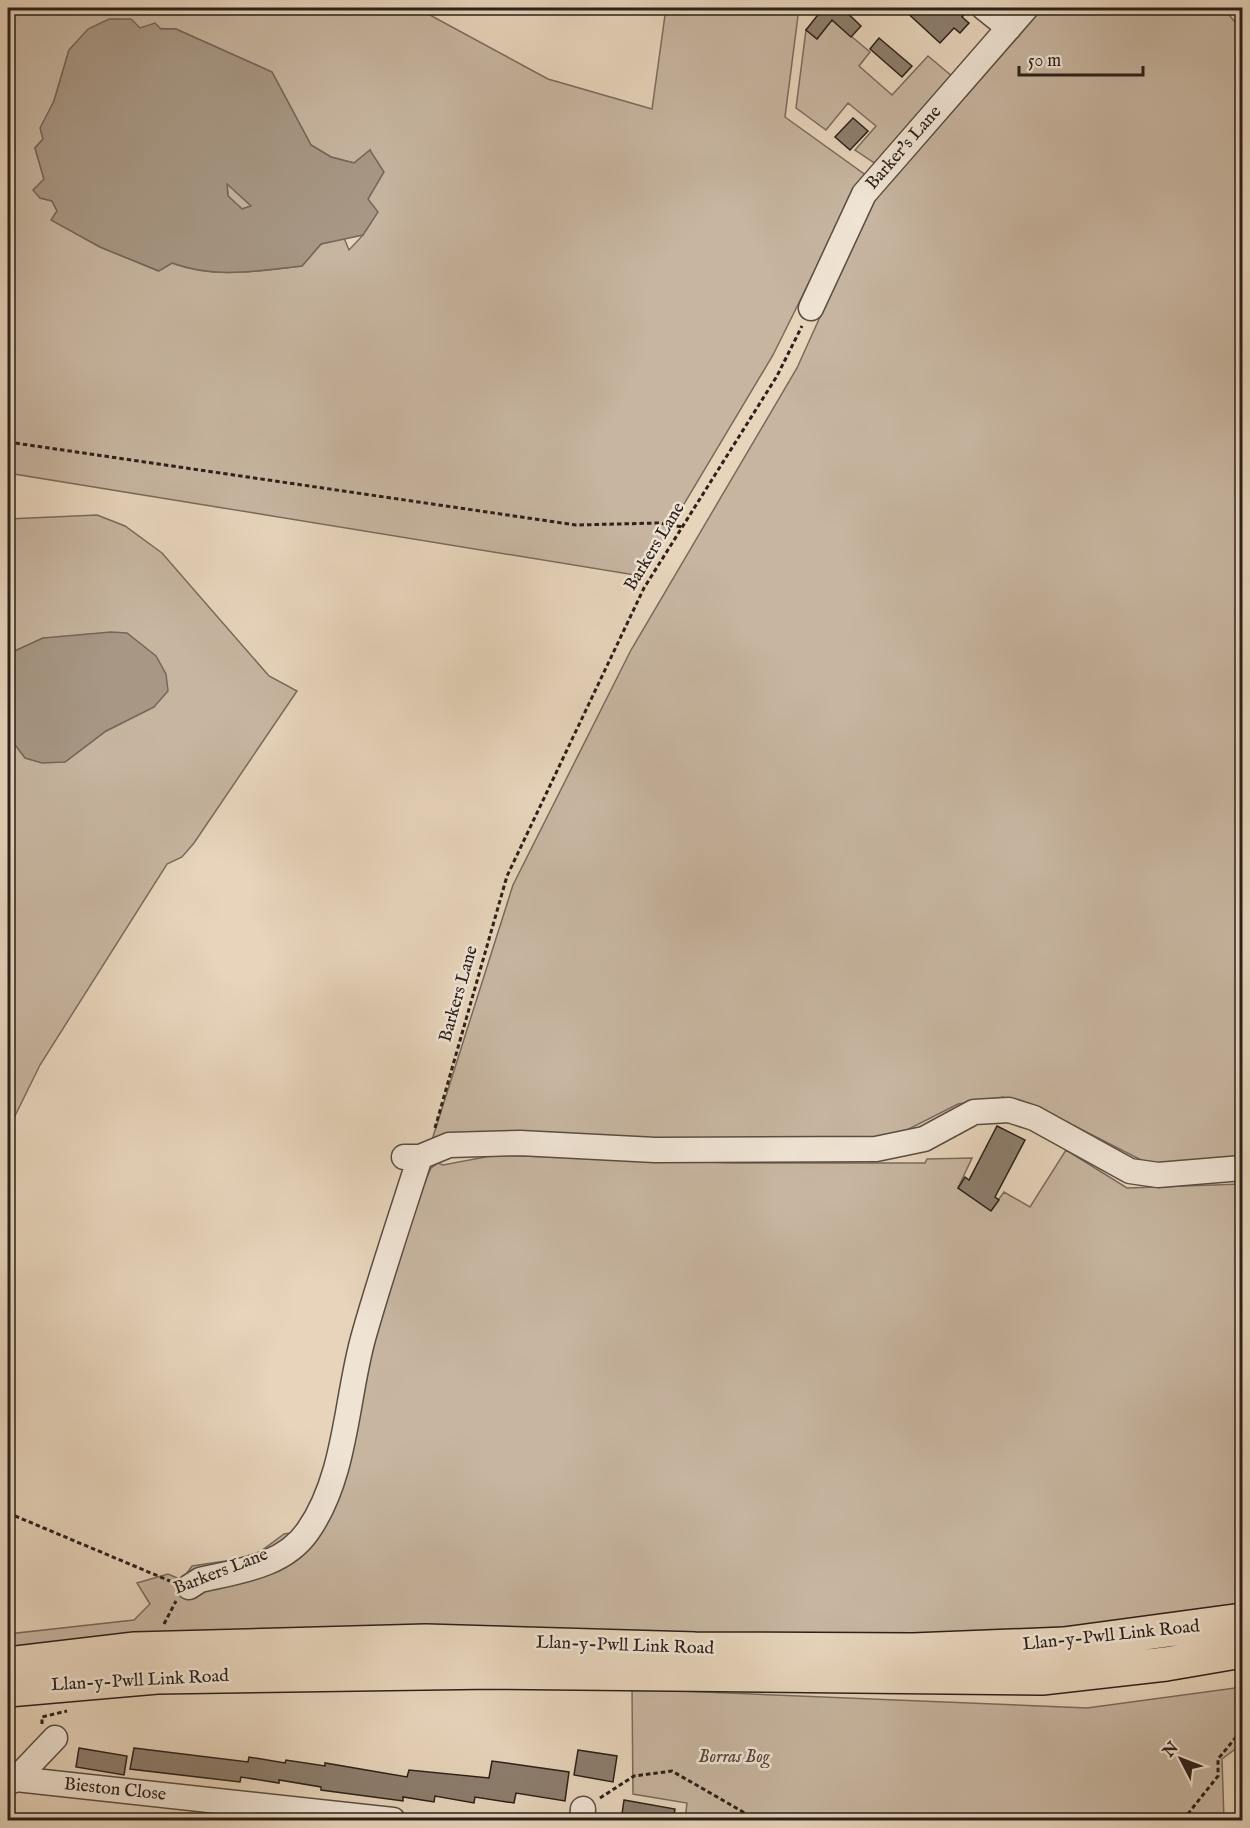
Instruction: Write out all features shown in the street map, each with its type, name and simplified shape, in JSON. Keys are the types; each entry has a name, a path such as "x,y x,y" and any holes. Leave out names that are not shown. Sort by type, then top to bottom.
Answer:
{"highway":[{"name":"Llan-y-Pwll Link Road","path":"8,1664 154,1648 426,1641 695,1649 913,1650 1064,1644 1242,1620"},
{"name":"Llan-y-Pwll Link Road","path":"8,1690 157,1677 494,1672 1041,1678 1155,1666 1242,1651"}],"street":[{"path":"984,8 1008,28"},
{"name":"Barker's Lane","path":"811,308 864,194 1026,8"},
{"path":"187,1593 200,1580 277,1560 308,1531 330,1485 343,1438 363,1336 417,1156 449,1145 520,1143 655,1150 876,1149 924,1139 974,1112 1009,1110 1034,1118 1130,1171 1158,1175 1242,1168"},
{"path":"12,1781 55,1738"},
{"name":"Bieston Close","path":"12,1781 393,1821"}],"path":[{"name":"Barkers Lane","path":"417,1156 507,876 644,588 777,376 811,308"},
{"path":"8,442 576,525 659,523 682,527"},
{"path":"8,1513 143,1571 187,1593"},
{"name":"Barkers Lane","path":"154,1648 173,1602 187,1593"},
{"path":"1183,1821 1218,1776 1218,1759 1242,1731"},
{"path":"582,1815 634,1776 672,1771 757,1821"}],"green space":[{"path":"8,8 417,8 548,79 652,109 666,8 799,8 785,117 867,176 843,214 773,355 641,576 8,473","holes":["140,28 176,29 272,72 311,145 331,157 354,163 370,150 363,235 349,250 344,238 321,244 302,266 220,272 204,271 172,263 158,271 100,247 52,220 57,211 52,201 40,198 44,179 35,148 43,139 41,128 54,101 69,50"]},
{"path":"1043,8 1223,8 1242,30 1242,1161 1147,1163 1055,1116 1003,1097 958,1104 895,1136 809,1142 625,1139 466,1132 432,1140 513,885 631,650 797,368 871,204"},
{"path":"832,20 870,52 859,66 892,95 928,56 953,77 882,164 873,162 855,150 876,126 848,103 826,130 796,108 806,30 817,39"},
{"path":"227,183 252,206 242,209 228,196"},
{"path":"97,515 125,526 162,553 269,676 297,691 194,843 182,857 167,864 40,1065 8,1130 8,726 12,741 65,762 106,731 154,707 43,638 8,654 8,519"},
{"path":"1066,1150 1127,1188 1242,1184 1242,1607 1021,1638 8,1654 8,1634 134,1620 150,1604 137,1583 168,1574 182,1580 192,1566 253,1557 284,1534 311,1530 421,1191 431,1168 438,1163 443,1165 496,1155 734,1163 925,1163 927,1159 972,1158 958,1188 991,1210 1004,1192 1030,1207"},
{"name":"Borras Bog","path":"1242,1687 1242,1744 1222,1759 1224,1820 685,1820 687,1803 633,1794 632,1689 1087,1708"}],"shaded area":[{"path":"109,19 131,19 140,28 155,23 161,29 176,29 272,72 311,145 331,157 354,163 370,150 384,172 368,199 378,212 363,235 321,244 302,266 220,272 188,268 172,263 159,271 100,247 51,220 57,211 52,201 40,198 33,190 44,179 35,148 43,139 40,128 54,101 69,50 88,29","holes":["227,184 251,206 242,209 228,196"]},
{"path":"111,632 127,633 156,656 166,674 168,691 154,707 106,731 65,762 42,763 25,758 12,741 8,726 8,654 43,638"}],"building":[{"path":"817,8 842,8 861,26 851,37 832,20 817,39 806,30 821,11"},
{"path":"902,8 970,8 962,17 969,23 960,33 954,28 940,43"},
{"path":"879,38 912,66 902,77 870,49"},
{"path":"853,118 868,131 850,150 835,137"},
{"path":"997,1126 1025,1140 995,1197 999,1200 991,1211 958,1188 965,1177 969,1180"},
{"path":"79,1748 127,1756 124,1775 76,1767"},
{"path":"134,1748 248,1762 249,1757 285,1763 286,1760 325,1766 325,1763 407,1777 409,1770 489,1778 492,1761 569,1772 565,1801 516,1793 514,1803 475,1797 474,1803 435,1796 434,1802 403,1797 403,1801 321,1790 321,1787 279,1780 279,1783 241,1777 240,1782 130,1769"},
{"path":"578,1750 617,1756 613,1782 574,1775"},
{"path":"624,1800 675,1809 673,1821 621,1821"}]}
